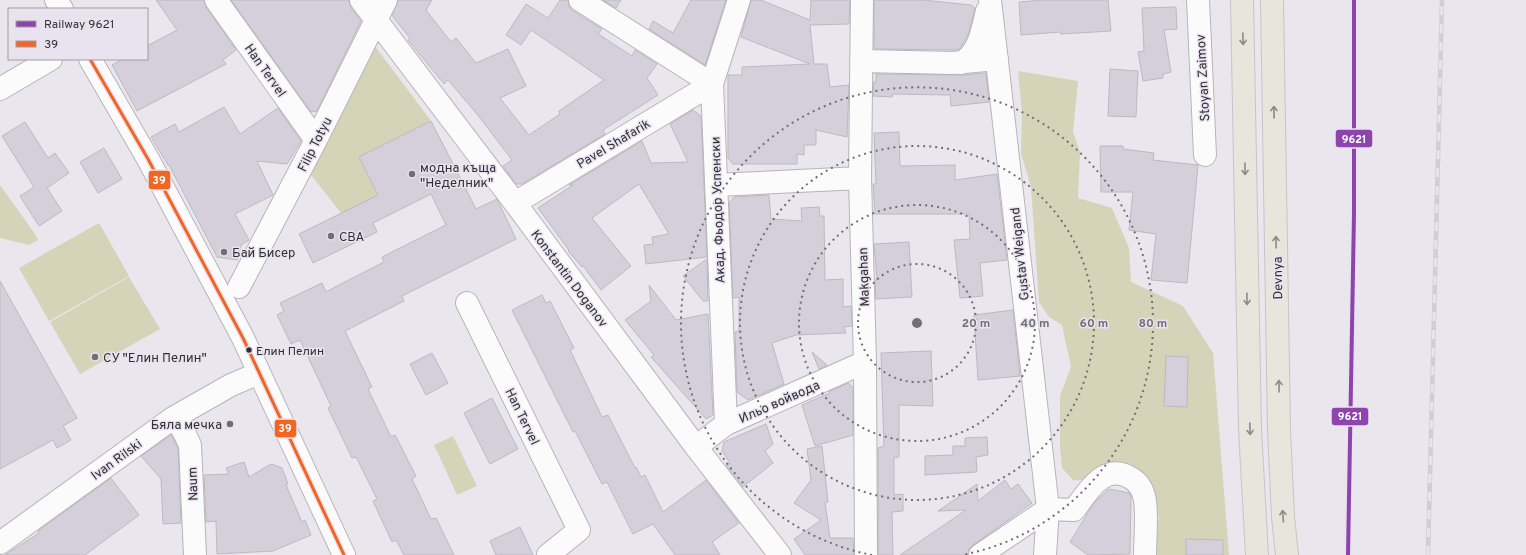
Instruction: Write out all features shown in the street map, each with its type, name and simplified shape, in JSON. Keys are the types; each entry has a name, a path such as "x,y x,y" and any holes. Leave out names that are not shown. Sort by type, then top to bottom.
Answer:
{"highway":[{"path":"1242,0 1250,429 1257,555"},
{"name":"Devnya","path":"1272,0 1279,430 1286,555"}],"street":[{"name":"Han Tervel","path":"216,0 316,140"},
{"name":"Konstantin Doganov","path":"361,0 515,202 696,447 780,555"},
{"name":"Filip Totyu","path":"239,287 316,140 386,0"},
{"path":"580,0 712,84"},
{"name":"Акад. Фьодор Успенски","path":"726,424 712,84 739,0"},
{"name":"Makgahan","path":"862,0 860,178 865,362 866,555"},
{"path":"962,63 974,52 989,0"},
{"name":"Gustav Weigand","path":"989,0 1048,509 1045,555"},
{"name":"Stoyan Zaimov","path":"1198,0 1205,155"},
{"path":"861,61 962,63 997,59"},
{"path":"0,90 49,60"},
{"path":"91,60 148,159 228,309 344,555"},
{"name":"Pavel Shafarik","path":"515,202 712,84"},
{"path":"716,185 860,178"},
{"name":"Han Tervel","path":"467,302 579,530 548,555"},
{"name":"Ильо войвода","path":"696,447 726,424 865,362"},
{"name":"Ivan Rilski","path":"0,543 173,418 231,385 259,372"},
{"name":"Naum","path":"173,418 183,430 190,445 195,555"},
{"path":"980,555 1048,509 1074,510 1094,483 1109,474 1127,476 1135,481 1141,488 1145,498 1145,555"}],"green space":[{"path":"375,46 431,121 359,157 380,199 341,213 311,175"},
{"path":"1018,71 1078,81 1073,132 1080,152 1078,198 1112,208 1129,248 1131,282 1183,306 1213,353 1229,555 1150,555 1152,540 1159,519 1150,483 1073,480 1062,468 1060,447 1060,396 1071,367 1062,325 1049,317 1039,302 1031,187 1021,153 1022,114"},
{"path":"0,185 38,240 29,245 0,238"},
{"path":"99,223 129,276 49,321 19,268"},
{"path":"129,277 160,329 80,374 50,322"},
{"path":"453,436 477,486 457,495 434,445"}],"building":[{"path":"156,0 204,0 206,7 236,50 223,60 226,64 137,111 112,65 121,60 148,60 148,45 177,30"},
{"path":"231,0 349,0 351,8 361,21 317,111 311,112"},
{"path":"398,0 432,0 426,10 451,42 456,38 476,63 508,49 526,86 500,98 529,135 560,114 559,111 604,80 531,30 521,45 506,35 526,4 548,18 560,0 568,0 569,6 573,11 602,29 598,34 632,56 635,50 657,64 647,78 658,95 603,130 605,134 522,184 516,184 503,166 512,160 477,114 448,80 444,84 408,40 410,38 392,15"},
{"path":"603,0 621,0 616,8"},
{"path":"691,0 726,0 705,65 649,29 653,21 673,33"},
{"path":"751,0 761,0 810,20 811,0 850,0 849,24 810,25 814,64 827,64 830,87 849,85 847,137 816,130 816,145 804,145 804,155 797,154 797,164 733,164 728,158 728,75 742,75 742,67 810,64 741,37"},
{"path":"874,0 923,0 971,5 975,8 968,35 958,50 874,49"},
{"path":"1043,0 1108,0 1111,31 1061,34 1060,32 1021,35 1019,2"},
{"path":"1176,7 1177,29 1164,30 1171,72 1163,74 1163,78 1143,81 1138,52 1144,51 1142,8"},
{"path":"1110,69 1138,71 1136,117 1108,116"},
{"path":"986,73 989,102 951,106 950,95 893,94 892,97 873,96 876,74 962,75"},
{"path":"224,107 240,134 278,108 301,141 287,164 257,161 273,195 235,214 249,240 241,245 237,260 217,257 169,165 151,137 175,124 179,132"},
{"path":"693,110 701,116 707,257 646,264 644,245 653,244 652,237 669,234 639,184 592,218 631,266 601,290 583,266 582,267 568,251 569,250 538,208 573,185 569,185 642,141 651,163 688,162 670,124"},
{"path":"431,121 476,209 497,199 516,239 402,296 404,301 345,331 372,387 368,389 391,437 395,435 416,476 412,479 431,519 436,518 454,555 404,555 396,540 392,542 373,501 377,499 356,457 352,458 328,408 331,406 300,340 291,344 277,315 284,311 280,303 322,283 326,292 384,262 382,257 446,225 431,194 373,223 377,232 313,263 299,234 378,195 359,157"},
{"path":"25,122 48,158 55,153 69,173 47,188 62,211 39,226 20,196 34,187 2,136"},
{"path":"899,132 900,166 955,165 955,180 997,174 1007,260 980,263 983,296 960,298 954,240 970,239 969,214 875,214 873,184 876,184 874,133"},
{"path":"1100,146 1123,146 1123,149 1154,153 1153,160 1198,165 1187,283 1151,280 1156,234 1129,230 1133,192 1101,192"},
{"path":"104,148 122,179 98,193 80,162"},
{"path":"769,195 771,219 802,221 801,208 819,207 820,216 824,216 825,280 843,279 843,307 851,306 852,326 844,327 846,333 796,335 772,343 784,384 748,400 737,392 735,332 739,331 739,297 733,298 729,203 734,197"},
{"path":"909,242 912,297 876,299 875,280 877,279 874,244"},
{"path":"707,259 708,301 703,301 683,276"},
{"path":"0,281 77,418 63,426 71,440 57,448 53,440 0,469"},
{"path":"649,285 676,320 708,314 713,415 706,419 651,357 654,355 625,320 651,301"},
{"path":"542,295 546,303 550,301 574,348 570,350 602,417 608,415 635,468 636,467 641,477 645,475 663,512 706,480 739,523 712,542 720,555 675,555 653,524 633,534 607,482 602,484 575,431 573,432 512,310"},
{"path":"1013,310 1020,376 978,380 974,315"},
{"path":"931,351 933,406 899,405 899,457 894,458 894,495 903,494 903,511 892,512 893,555 878,555 878,448 884,446 881,353"},
{"path":"812,352 827,365 819,369"},
{"path":"432,353 448,383 426,395 410,364"},
{"path":"1166,356 1188,357 1187,407 1164,406"},
{"path":"848,383 853,387 853,435 815,446 802,405 830,393 829,392"},
{"path":"492,398 518,449 490,464 464,413"},
{"path":"766,424 773,444 765,451 773,463 743,487 726,465 730,463 722,451 724,442"},
{"path":"171,435 178,448 181,523 163,524 161,479 141,456"},
{"path":"987,437 988,455 976,457 977,472 925,475 925,456 953,455 953,446 965,446 965,438"},
{"path":"822,446 828,502 825,502 830,538 853,538 854,555 805,555 794,539 821,520 794,503 811,480 807,449"},
{"path":"244,462 249,477 271,464 282,468 288,484 286,485 302,522 305,520 311,535 273,551 217,554 216,521 206,522 204,475 229,474 226,468"},
{"path":"111,478 139,515 85,555 5,555 39,533 38,531"},
{"path":"1005,480 1011,489 1018,484 1032,503 973,545 969,549 968,555 900,555 966,510 938,511 977,484 978,501"},
{"path":"1109,489 1129,493 1131,497 1130,554 1088,555 1070,542 1094,503"},
{"path":"520,527 533,555 496,555 490,541"},
{"path":"1186,539 1223,540 1223,555 1186,555"}],"railway":[{"path":"1428,555 1442,0"}],"rail line":[{"name":"9621","path":"1348,555 1354,214 1354,0"}],"transit line":[{"name":"39","path":"91,60 148,159 243,338 344,555"}],"place":[{"name":"модна къща \"Неделник\"","path":"412,174"},
{"name":"CBA","path":"331,236"},
{"name":"Бай Бисер","path":"224,252"},
{"name":"Елин Пелин","path":"249,350"},
{"name":"СУ \"Елин Пелин\"","path":"95,357"},
{"name":"Бяла мечка","path":"230,424"}]}
